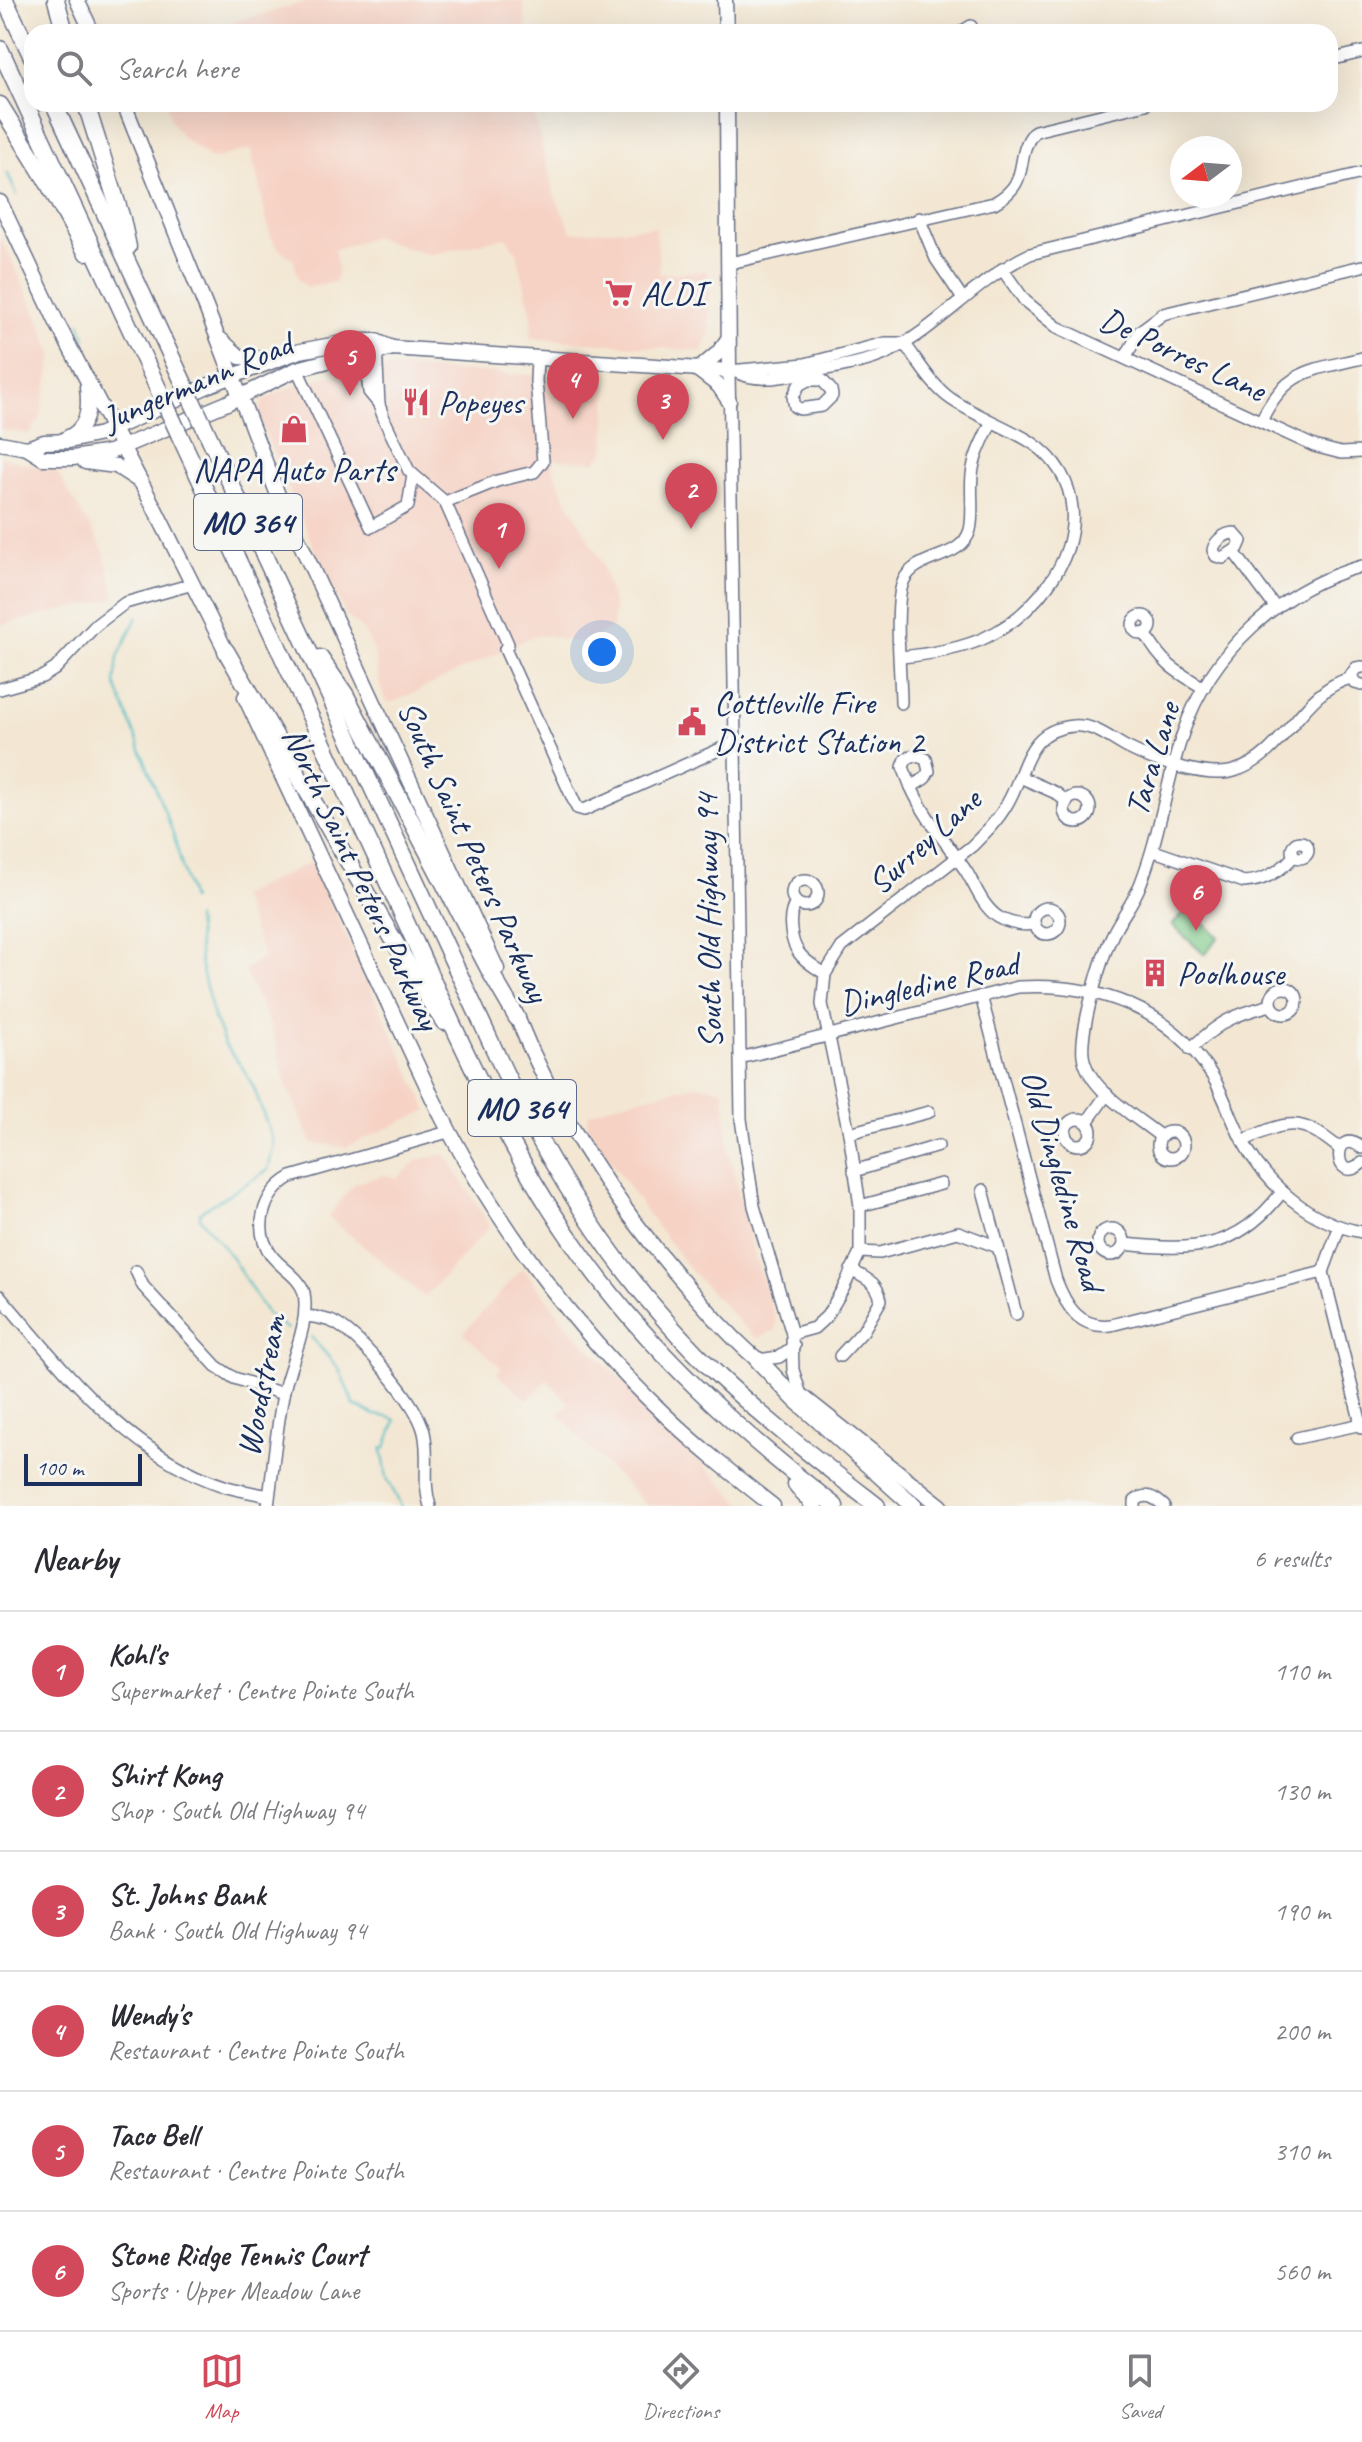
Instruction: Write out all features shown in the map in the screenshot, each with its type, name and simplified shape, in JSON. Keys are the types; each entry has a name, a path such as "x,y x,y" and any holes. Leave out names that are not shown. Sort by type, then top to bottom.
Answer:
{"highway":[{"path":"5,0 24,40"},
{"path":"56,0 63,24"},
{"name":"MO 364","path":"0,49 24,100"},
{"path":"0,105 47,181 74,235 116,297"},
{"name":"MO 364","path":"29,112 472,1063 532,1179 605,1286 670,1363 733,1424 835,1506"},
{"name":"MO 364","path":"58,112 507,1077 574,1198 628,1275 720,1377 791,1439 877,1506"},
{"path":"89,112 122,219 134,276"},
{"path":"294,620 345,694 517,1018"},
{"path":"226,651 425,994 472,1063"},
{"path":"758,1360 795,1399 914,1506"},
{"path":"777,1461 814,1506"}],"main road":[{"path":"77,0 88,24"},
{"path":"725,0 726,24"},
{"name":"South Saint Peters Parkway","path":"127,112 278,495 517,1018 563,1110 619,1201 706,1308 758,1360 941,1506"},
{"name":"South Old Highway 94","path":"727,112 731,371"},
{"name":"North Saint Peters Parkway","path":"0,202 226,651 448,1132 530,1258 593,1339 667,1417 773,1506"},
{"path":"216,334 240,357 273,360"},
{"path":"729,337 718,353 698,370 719,386 729,401"},
{"name":"Jungermann Road","path":"27,448 44,442 85,438 113,429 232,376 273,360 333,343 731,371"},
{"name":"Jungermann Road","path":"0,443 27,448 43,458 73,458 122,448 297,369 370,347"},
{"path":"60,442 72,436 84,423 88,406 86,378"},
{"path":"73,458 91,464 116,466 141,483"}],"street":[{"path":"1338,58 1362,52"},
{"path":"730,263 994,203 1005,197 1019,181 1027,143 1035,131 1113,112"},
{"path":"731,371 806,372 862,355 885,343 904,343 1002,269 1041,250 1362,173"},
{"path":"919,218 936,259 963,299"},
{"path":"1125,358 1140,331 1163,314 1362,266"},
{"name":"De Porres Lane","path":"1002,269 1025,301 1057,327 1332,452 1362,452"},
{"path":"901,657 955,650 1008,626 1031,607 1047,587 1067,549 1074,517 1074,505 1066,479 1053,461 1030,442 949,397 904,343"},
{"path":"370,347 369,392 379,405 413,475 445,502 508,644 505,649 577,808 584,810 734,743"},
{"path":"1261,421 1277,392 1291,379 1362,358"},
{"path":"445,502 497,481 534,472 543,461 537,359"},
{"path":"297,369 371,527 408,506 413,475"},
{"name":"South Old Highway 94","path":"731,371 729,401 741,1119 749,1177 763,1239 793,1340 793,1370 801,1395"},
{"path":"901,703 900,593 903,581 917,565 953,550 970,531 975,459 991,423"},
{"path":"1234,552 1275,607"},
{"name":"Tara Lane","path":"1160,1136 1107,1094 1087,1072 1083,1036 1110,939 1137,894 1154,851 1183,734 1204,688 1237,642 1275,607 1321,580 1362,566"},
{"path":"0,689 42,677 55,669 96,625 125,603 193,584"},
{"path":"1145,633 1165,664 1204,688"},
{"name":"Surrey Lane","path":"825,974 842,947 957,858 988,830 1007,805 1026,757 1036,741 1049,732 1080,725 1095,728 1131,750 1175,764 1218,773 1238,770 1281,740 1306,708 1337,682 1357,682 1353,670 1362,667"},
{"path":"1020,777 1056,793 1067,802"},
{"path":"911,787 922,811 957,858 983,903 1009,923 1034,924"},
{"path":"1154,851 1244,882 1254,881 1283,868 1294,856"},
{"path":"758,1360 779,1357 793,1340 827,1316 860,1252 860,1206 849,1133 822,1004 825,974 798,952 791,934 792,909 796,903"},
{"name":"Dingledine Road","path":"740,1058 1018,987 1053,985 1095,992 1131,1005 1159,1020 1190,1049 1218,1086 1243,1141 1282,1192 1339,1228 1362,1232"},
{"name":"Old Dingledine Road","path":"981,996 1056,1280 1062,1297 1075,1317 1092,1325 1111,1325 1323,1272"},
{"path":"1190,1049 1217,1025 1234,1015 1271,1005"},
{"path":"1087,1122 1107,1094"},
{"path":"849,1133 929,1112"},
{"path":"1243,1141 1272,1128 1305,1125 1318,1130 1340,1149"},
{"name":"Woodstream","path":"269,1501 283,1394 305,1316 301,1284 275,1260 264,1239 263,1211 277,1184 291,1177 448,1132"},
{"path":"1340,1149 1352,1142 1362,1148"},
{"path":"854,1171 938,1146"},
{"path":"1340,1149 1339,1160 1344,1167 1353,1169 1362,1163"},
{"path":"860,1206 941,1184"},
{"path":"983,1190 1016,1314"},
{"path":"1124,1244 1185,1249 1220,1239 1244,1229 1282,1192"},
{"path":"1297,1438 1362,1426 1323,1272 1339,1228"},
{"path":"860,1252 880,1253 958,1232 998,1247"},
{"path":"840,1356 863,1331 881,1300 874,1282 851,1270"},
{"path":"136,1271 143,1286 216,1366 234,1378 283,1394"},
{"path":"0,1296 97,1405 130,1434 149,1448 200,1475 269,1501"},
{"path":"305,1316 323,1318 336,1324 363,1346 419,1417 425,1436 426,1493 430,1506"},
{"path":"1135,1506 1135,1501 1145,1496 1164,1506"}],"shaded area":[{"path":"313,0 522,0 526,24 228,24"},
{"path":"169,112 533,112 555,196 572,232 656,227 660,274 708,270 710,331 702,351 530,338 532,317 517,253 506,237 430,255 373,237 334,250 338,271 335,282 308,287 299,280 293,259 279,249 270,235 251,149 211,159 182,137"},
{"path":"0,237 53,355 40,419 29,434 0,429"},
{"path":"403,368 603,379 608,386 605,450 595,462 550,459 561,489 602,563 614,607 612,628 582,642 549,635 533,636 394,702 386,702 373,649 364,631 347,616 321,564 259,419 262,401 291,387 350,370"},
{"path":"0,457 56,471 104,551 115,598 0,625"},
{"path":"311,862 428,1110 346,1147 312,1143 287,1087 272,1029 244,970 264,957 240,896"},
{"path":"696,1085 724,1089 729,1153 754,1254 776,1322 776,1330 756,1339 692,1272 641,1205 587,1125 589,1113"},
{"path":"445,1154 490,1226 425,1297 328,1217 354,1184 384,1175 398,1178 418,1160"},
{"path":"523,1268 567,1325 744,1506 648,1506 559,1414 569,1403 547,1380 528,1400 497,1374 502,1368 463,1333"}],"green space":[{"path":"1188,908 1219,937 1204,954 1172,925"}],"waterway":[{"path":"7,172 17,195"},
{"path":"80,323 86,340"},
{"path":"137,617 118,657 115,683 173,833 191,900"},
{"path":"196,918 200,963 214,1018 225,1045 254,1088 274,1144 268,1170 200,1212 200,1218 232,1258 267,1314 287,1329"},
{"path":"311,1337 339,1369 354,1405 396,1420 386,1447 382,1449 387,1478 401,1506"}],"place":[{"name":"ALDI","path":"619,293"},
{"name":"Taco Bell","path":"350,396"},
{"name":"Popeyes","path":"416,402"},
{"name":"Wendy's","path":"573,419"},
{"name":"NAPA Auto Parts","path":"294,429"},
{"name":"St. Johns Bank","path":"663,440"},
{"name":"Shirt Kong","path":"691,529"},
{"name":"Kohl's","path":"499,569"},
{"name":"Cottleville Fire District Station 2","path":"692,722"},
{"name":"Stone Ridge Tennis Court","path":"1196,931"},
{"name":"Poolhouse","path":"1155,973"}]}
